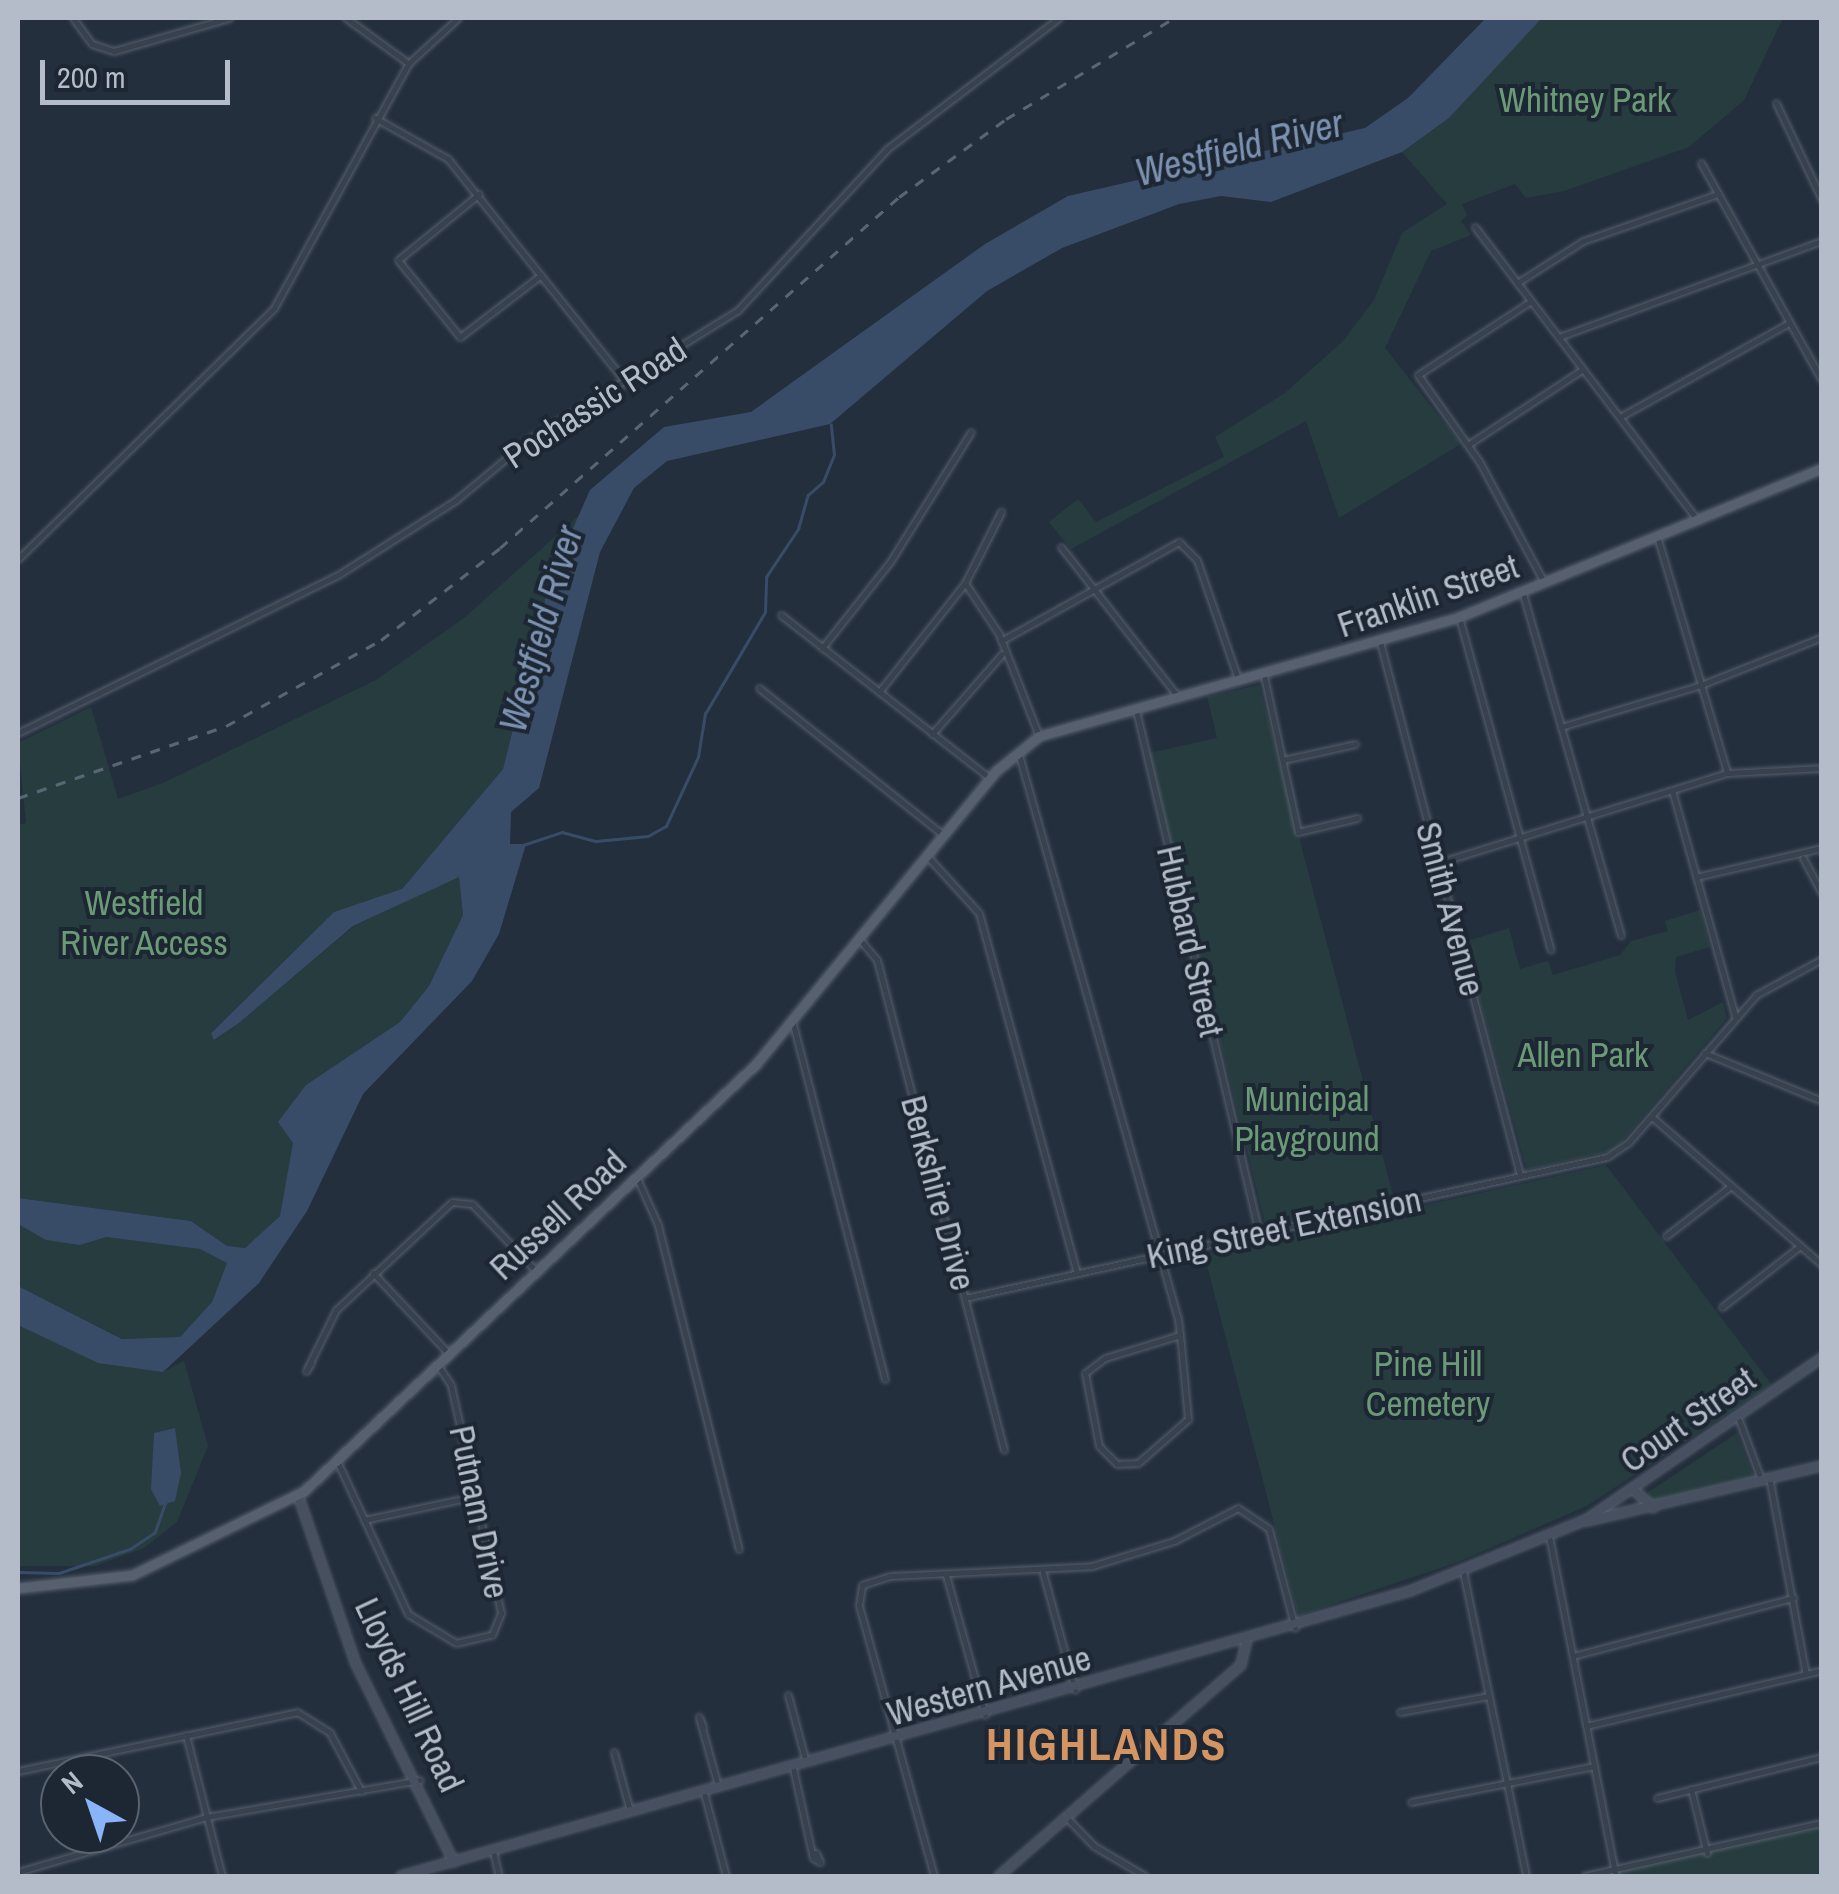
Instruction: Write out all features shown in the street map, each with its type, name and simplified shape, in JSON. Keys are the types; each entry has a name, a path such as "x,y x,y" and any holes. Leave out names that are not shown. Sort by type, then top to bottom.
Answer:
{"main road":[{"name":"Franklin Street","path":"1039,736 1264,676 1459,618 1822,468"},
{"name":"Russell Road","path":"18,1588 132,1574 298,1495 638,1178 793,1024 990,778 1018,750 1039,736"},
{"name":"Court Street","path":"1582,1522 1635,1492 1822,1358"},
{"path":"1582,1522 1822,1466"},
{"path":"1635,1492 1654,1508"},
{"name":"Lloyds Hill Road","path":"298,1495 356,1664 420,1780 454,1862"},
{"name":"Western Avenue","path":"407,1876 1246,1643 1463,1570 1582,1522"},
{"path":"999,1876 1242,1665 1246,1643"}],"street":[{"path":"73,18 92,44 114,52 229,18"},
{"path":"346,18 408,64"},
{"path":"18,559 274,308 408,64 458,18"},
{"name":"Pochassic Road","path":"18,733 338,574 456,500 527,441 627,384 738,310 887,150 1060,18"},
{"path":"1776,103 1822,200"},
{"path":"375,118 448,159 627,384"},
{"path":"1700,163 1822,380"},
{"path":"479,194 398,260 460,337 541,275"},
{"path":"1518,283 1583,241 1718,194"},
{"path":"1475,226 1696,518"},
{"path":"1559,338 1822,241"},
{"path":"1531,301 1418,375 1469,444 1546,584"},
{"path":"1620,417 1789,323"},
{"path":"1469,444 1584,369"},
{"path":"822,648 890,562 970,432"},
{"path":"879,692 965,583 999,526 1001,512 994,519 974,566"},
{"path":"1657,535 1727,772"},
{"path":"1001,641 1093,588 1185,544 1240,682"},
{"path":"1061,547 1178,698"},
{"path":"965,583 1001,641 1002,652 1039,736"},
{"path":"1523,594 1622,935"},
{"path":"781,615 990,778"},
{"path":"1459,618 1551,950"},
{"path":"1561,726 1701,685 1822,637"},
{"name":"Smith Avenue","path":"1380,642 1520,1175"},
{"path":"932,734 1002,652"},
{"path":"1264,676 1298,832 1357,818"},
{"path":"759,688 944,836"},
{"name":"Hubbard Street","path":"1135,708 1259,1233"},
{"path":"1282,760 1355,744"},
{"path":"1018,750 1160,1255 1180,1336 1191,1414 1138,1463 1117,1464 1099,1446 1085,1373 1105,1358 1180,1336"},
{"path":"1438,862 1727,772 1822,768"},
{"path":"1672,790 1735,1016"},
{"path":"1696,878 1803,858 1822,848"},
{"path":"928,857 979,913 1076,1274"},
{"path":"1803,858 1822,893"},
{"name":"Berkshire Drive","path":"861,941 878,960 1004,1450"},
{"path":"1821,959 1778,980 1735,1016 1652,1117 1822,1265"},
{"path":"793,1024 885,1379"},
{"path":"1704,1053 1822,1102"},
{"name":"King Street Extension","path":"965,1298 1603,1158 1652,1117"},
{"path":"638,1178 658,1225 739,1549"},
{"path":"1666,1236 1731,1186"},
{"path":"311,1363 332,1314 460,1200 538,1272"},
{"path":"1722,1308 1800,1246"},
{"path":"374,1274 450,1355"},
{"name":"Putnam Drive","path":"337,1461 410,1617 440,1638 472,1644 501,1621 451,1384 438,1366"},
{"path":"1738,1420 1765,1478 1806,1674"},
{"path":"364,1520 476,1496"},
{"path":"934,1876 859,1606 864,1584 946,1574 1099,1565 1178,1539 1224,1510 1244,1509 1271,1535 1295,1628"},
{"path":"1549,1536 1616,1874"},
{"path":"1463,1570 1526,1876"},
{"path":"1043,1571 1075,1690"},
{"path":"946,1574 985,1716"},
{"path":"1572,1656 1793,1598"},
{"path":"1586,1726 1822,1670"},
{"path":"788,1695 807,1765"},
{"path":"1400,1712 1488,1696"},
{"path":"18,1771 302,1712 330,1733 361,1791"},
{"path":"702,1727 719,1789"},
{"path":"186,1734 222,1876"},
{"path":"614,1752 631,1814"},
{"path":"1657,1798 1822,1757"},
{"path":"1410,1802 1594,1766"},
{"path":"793,1768 816,1853"},
{"path":"18,1872 206,1817 420,1780"},
{"path":"1691,1790 1707,1853"},
{"path":"704,1793 726,1876"},
{"path":"1066,1817 1094,1846 1140,1875"},
{"path":"1584,1876 1616,1874 1822,1824"},
{"path":"493,1851 499,1876"}],"green space":[{"name":"Whitney Park","path":"1542,18 1783,18 1744,100 1689,147 1564,191 1526,198 1515,184 1462,204 1467,215 1461,221 1471,235 1431,251 1385,348 1461,444 1339,518 1306,421 1071,549 1049,522 1078,499 1096,522 1224,457 1215,437 1285,393 1343,341 1374,300 1402,233 1447,204 1402,152 1449,118"},
{"name":"Westfield River Access","path":"586,509 550,580 503,769 401,890 334,912 211,1032 215,1040 239,1023 354,926 459,876 463,915 429,986 400,1022 306,1085 280,1216 245,1248 227,1246 191,1221 18,1198 18,825 26,823 18,743 91,707 118,799 163,783 376,680 464,618"},
{"name":"Municipal Playground","path":"1259,685 1394,1199 1266,1227 1149,753 1217,738 1207,697"},
{"name":"Allen Park","path":"1700,910 1710,947 1676,957 1675,972 1688,1020 1723,1002 1727,1018 1615,1150 1527,1170 1464,942 1509,928 1520,969 1548,961 1553,975 1620,955 1631,941 1668,931 1665,921"},
{"name":"Pine Hill Cemetery","path":"1606,1165 1772,1385 1587,1506 1458,1562 1298,1616 1204,1254"},
{"path":"18,1224 57,1242 106,1237 200,1249 227,1263 212,1302 180,1337 123,1339 18,1286"},
{"path":"18,1325 163,1372 184,1361 208,1446 177,1522 144,1548 95,1566 18,1566"},
{"path":"1737,1433 1754,1477 1650,1503 1647,1493"},
{"path":"1821,1823 1821,1876 1616,1876 1615,1870"}],"water":[{"name":"Westfield River","path":"1486,18 1542,18 1449,118 1402,152 1271,202 1221,196 1179,204 1062,248 987,291 830,424 667,461 634,488 600,552 539,788 511,812 510,844 526,844 499,934 472,981 363,1094 307,1211 259,1283 163,1372 98,1363 18,1325 18,1286 122,1339 180,1337 212,1302 227,1263 200,1249 106,1237 80,1245 46,1240 18,1224 18,1198 191,1221 227,1246 245,1248 280,1216 293,1143 278,1122 306,1085 400,1022 429,986 463,915 459,877 353,926 239,1023 214,1040 211,1033 334,912 402,889 503,769 550,580 590,490 664,427 751,412 985,244 1068,196 1365,128 1408,98"},
{"path":"175,1428 181,1473 175,1501 160,1506 151,1489 154,1433"}],"waterway":[{"path":"523,845 562,832 596,841 648,836 666,826 698,757 705,714 765,612 766,577 798,529 808,495 823,482 834,455 831,425"},
{"path":"18,1572 59,1573 130,1549 155,1532 165,1503"}],"railway":[{"path":"18,798 226,726 381,640 500,548 899,197 1006,119 1174,18"}],"district":[{"name":"HIGHLANDS","path":"1107,1744"}]}
